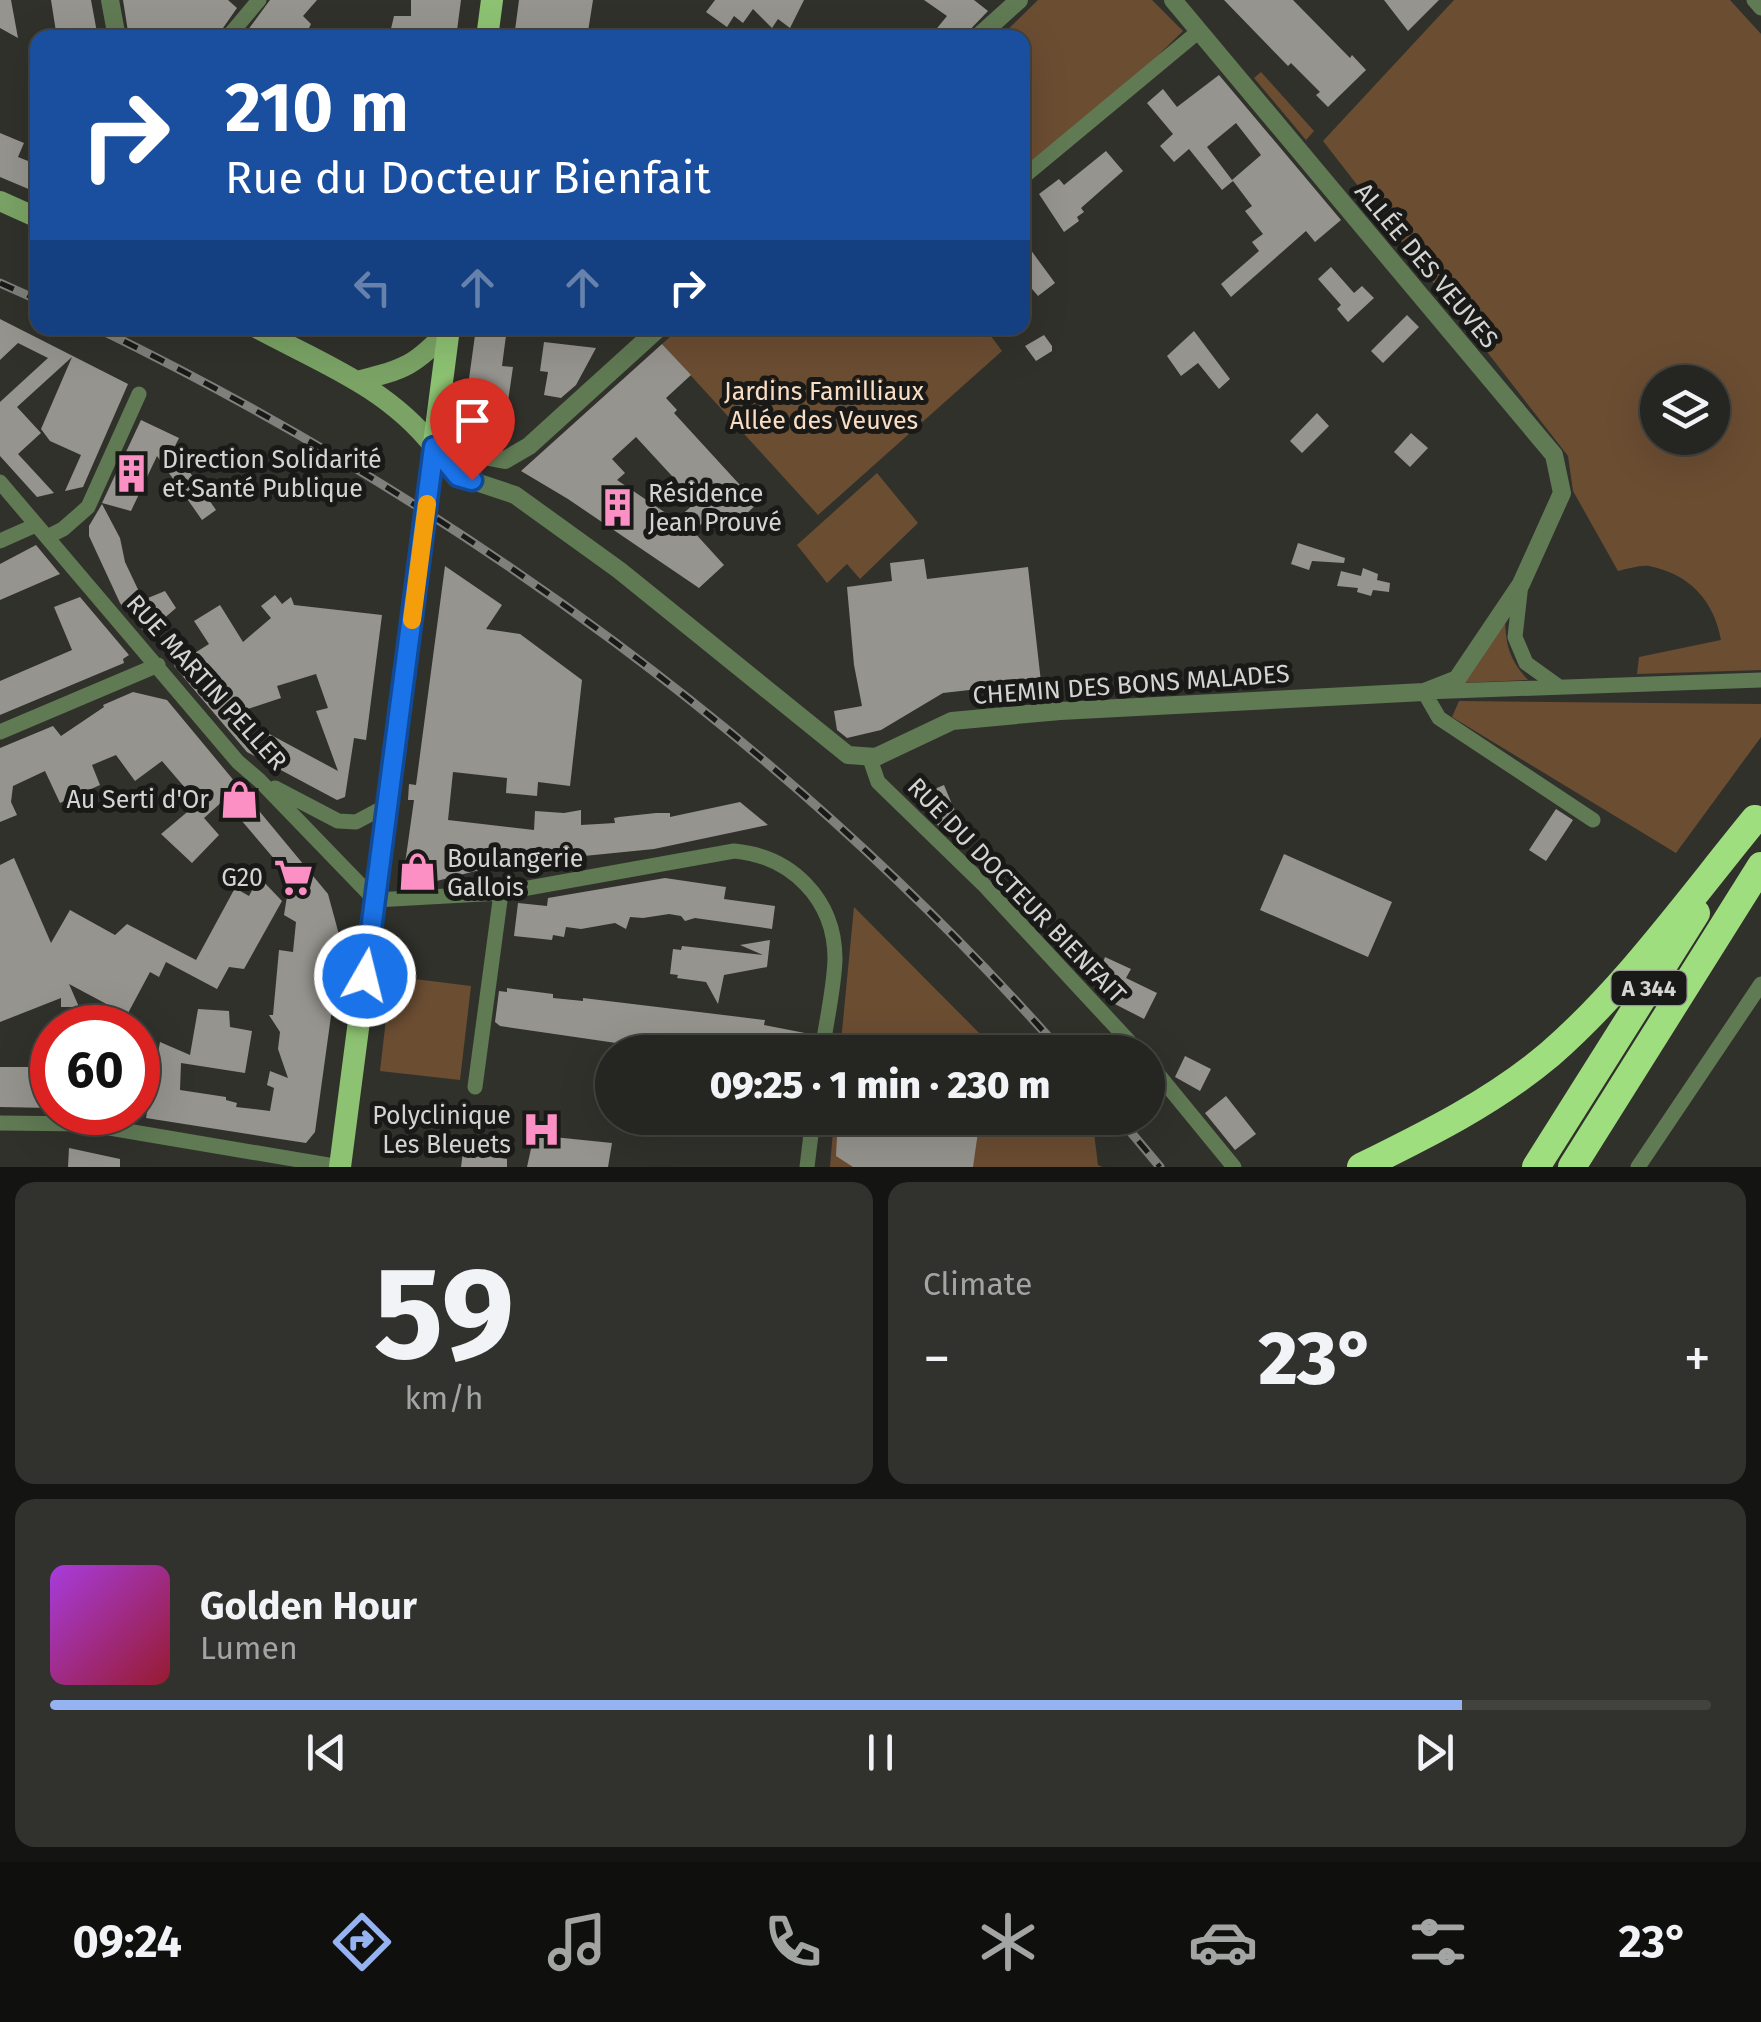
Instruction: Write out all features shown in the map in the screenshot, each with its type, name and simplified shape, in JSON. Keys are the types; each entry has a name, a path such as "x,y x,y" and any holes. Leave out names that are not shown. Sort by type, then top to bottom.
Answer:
{"highway":[{"path":"1362,1167 1450,1124 1551,1052 1622,980 1758,814"},
{"name":"A 344","path":"1536,1167 1758,814"},
{"name":"A 344","path":"1572,1167 1761,866"}],"main road":[{"path":"488,30 492,0"},
{"path":"0,202 30,215"},
{"path":"269,335 390,400 413,420 434,447"},
{"path":"357,381 396,373 426,353 443,335"},
{"path":"340,1167 448,335"}],"street":[{"path":"110,0 116,30"},
{"path":"234,30 259,0"},
{"path":"986,30 1018,0"},
{"name":"ALLÉE DES VEUVES","path":"1173,0 1554,455 1562,494 1521,584"},
{"path":"1754,0 1761,8"},
{"path":"1030,171 1199,31"},
{"path":"434,447 505,460 529,446 651,335"},
{"path":"0,541 64,529 88,507 139,394"},
{"path":"434,447 458,476 510,493"},
{"path":"505,460 504,483 510,493"},
{"name":"RUE MARTIN PELLER","path":"0,482 238,762 375,900"},
{"name":"CHEMIN DES BONS MALADES","path":"510,493 619,570 848,754 876,757 952,721 1060,711 1761,680"},
{"path":"1521,584 1515,637 1526,662 1558,686"},
{"name":"CHEMIN DES BONS MALADES","path":"1424,692 1457,679 1521,584"},
{"path":"0,732 158,665"},
{"path":"1424,692 1439,718 1593,820"},
{"name":"RUE DU DOCTEUR BIENFAIT","path":"869,756 878,782 983,884 1123,1035"},
{"path":"260,780 338,822 356,822 388,805"},
{"path":"375,900 501,892 734,851 757,853 780,863 809,885 828,916 835,958 824,1035"},
{"path":"475,1086 501,892"},
{"path":"1638,1167 1761,984"},
{"path":"1165,1083 1234,1167"},
{"path":"0,1123 86,1124 340,1167"},
{"path":"807,1167 811,1135"}],"green space":[{"path":"1038,0 1152,0 1183,31 1106,106 1030,162 1030,30 1007,30"},
{"path":"1454,0 1730,0 1761,34 1761,670 1637,674 1639,657 1721,640 1718,626 1698,591 1677,575 1645,566 1618,571 1573,491 1568,456 1323,141"},
{"path":"1261,72 1314,131 1306,140 1254,78"},
{"name":"Jardins Familliaux Allée des Veuves","path":"672,335 990,335 1002,351 818,515 662,344"},
{"path":"877,473 918,523 860,579 847,564 827,583 797,545"},
{"path":"1505,620 1510,653 1528,680 1462,683"},
{"path":"1459,701 1761,704 1761,737 1676,853 1452,717"},
{"path":"854,907 981,1035 842,1035"},
{"path":"391,976 471,986 460,1080 380,1071"},
{"path":"833,1135 1094,1135 1098,1165 1102,1167 830,1167"}],"building":[{"path":"0,0 11,0 18,38 0,28"},
{"path":"51,0 91,0 97,30 56,30"},
{"path":"123,0 228,0 237,8 222,30 128,30"},
{"path":"270,0 317,0 303,16 311,24 308,30 248,30"},
{"path":"411,0 461,0 457,30 391,30 394,16 411,16"},
{"path":"519,0 593,0 588,30 515,30"},
{"path":"715,0 804,0 790,28 778,19 772,28 753,9 743,23 734,16 727,27 706,12"},
{"path":"924,0 974,0 988,11 970,30 936,30 947,16"},
{"path":"1224,0 1293,0 1366,70 1328,107 1316,95 1320,92 1291,63 1288,66"},
{"path":"1384,0 1439,0 1408,31"},
{"path":"1219,75 1341,220 1315,242 1306,231 1231,297 1221,284 1259,251 1252,242 1263,234 1245,211 1252,206 1233,181 1222,190 1189,149 1174,162 1160,146 1173,134 1147,103 1163,89 1177,107","holes":["1236,123 1261,155 1232,180 1207,147"]},
{"path":"0,133 24,143 18,157 30,162 30,190 0,177"},
{"path":"1106,151 1123,171 1081,208 1084,212 1077,217 1079,221 1064,232 1039,194 1059,179 1064,185"},
{"path":"1030,249 1055,283 1038,296 1030,286"},
{"path":"1331,267 1354,293 1362,286 1374,298 1348,322 1337,309 1341,305 1318,279"},
{"path":"1407,315 1419,327 1383,363 1371,351"},
{"path":"0,319 128,384 83,487 65,491 81,455 50,441 41,429 72,357 17,407 41,433 18,454 54,493 37,497 0,456 0,402 48,358 18,343 0,360"},
{"path":"1194,331 1230,379 1219,389 1198,363 1181,376 1167,356"},
{"path":"475,335 506,335 502,366 513,367 504,429 463,422"},
{"path":"1044,335 1052,351 1036,361 1025,346"},
{"path":"544,342 596,348 576,385 561,398 544,395 548,372 540,371"},
{"path":"662,344 691,375 666,398 677,410 674,413 740,485 743,483 760,501 729,530 713,514 693,531 724,565 699,588 521,471","holes":["636,437 696,502 676,520 617,480 625,473 612,459"]},
{"path":"1317,413 1329,426 1302,453 1290,441"},
{"path":"141,420 179,438 171,454 182,461 216,510 202,520 157,456 131,511 102,503"},
{"path":"1411,433 1428,448 1410,467 1394,452"},
{"path":"102,504 120,538 125,562 143,600 165,591 176,608 146,634 120,603 89,536 89,526"},
{"path":"1298,543 1345,558 1344,563 1312,561 1309,570 1291,564"},
{"path":"36,545 60,574 0,600 0,564"},
{"path":"924,559 927,579 1028,567 1041,682 943,693 881,730 847,738 837,730 834,711 862,706 847,587 892,581 890,563"},
{"path":"445,566 502,605 486,629 520,634 582,680 570,786 538,782 537,796 506,793 507,778 453,772 448,820 534,830 535,811 581,810 581,825 615,823 614,818 656,813 670,813 670,817 740,802 768,825 654,849 533,865 532,861 499,865 421,885 407,883 403,878 414,800 408,800 409,784 416,785"},
{"path":"1363,568 1378,574 1377,580 1390,583 1389,592 1373,590 1371,596 1357,592 1358,588 1337,586 1341,571 1361,576"},
{"path":"275,595 282,604 291,597 294,605 382,615 366,740 354,738 345,797 337,800 247,752 174,666 209,644 194,621 220,605 243,642 271,618 261,606","holes":["316,674 328,708 316,711 338,771 260,729 242,711 281,698 277,686"]},
{"path":"80,597 129,655 124,663 0,715 0,681 72,650 54,607"},
{"path":"133,692 167,700 328,894 345,975 343,987 335,987 315,1132 306,1143 160,1120 160,1042 190,1055 198,1009 229,1011 230,1027 252,1031 245,1073 181,1063 180,1090 226,1097 237,1103 236,1107 270,1111 274,1088 267,1085 270,1071 288,1078 278,1049 280,1032 269,1015 273,1015 279,950 293,952 296,922 284,915 289,884 293,881 224,800 204,818 219,835 192,863 161,834 198,803 162,761 135,781 116,755 92,765 100,785 60,803 45,771 13,786 11,802 17,815 0,822 0,748 53,726 61,736 103,705"},
{"path":"944,785 959,821 942,829 911,799"},
{"path":"1556,809 1573,820 1546,861 1529,850"},
{"path":"1284,854 1392,902 1368,957 1260,910"},
{"path":"14,858 51,943 70,910 115,935 127,924 196,960 235,888 249,896 259,877 282,901 244,969 229,967 217,989 166,962 159,977 150,972 132,1005 108,1005 69,984 78,1005 61,1005 61,998 30,1005 30,1010 0,1022 0,865"},
{"path":"665,878 726,887 724,899 775,906 772,929 695,918 685,921 669,914 630,917 626,929 615,923 581,929 566,927 564,937 553,935 552,940 514,936 518,903 547,906 548,898"},
{"path":"770,940 767,967 724,975 718,1004 706,982 670,974 673,949 681,950 682,946 763,955 740,945"},
{"path":"1105,957 1131,969 1126,978 1157,993 1144,1019 1107,1000 1094,987"},
{"path":"507,988 553,994 553,998 583,998 765,1020 764,1025 810,1034 595,1035 595,1040 500,1026 495,1022 499,991 507,992"},
{"path":"1185,1056 1211,1069 1200,1091 1175,1077"},
{"path":"0,1067 30,1067 30,1108 0,1107"},
{"path":"1226,1096 1256,1134 1235,1150 1205,1113"},
{"path":"534,1135 612,1143 608,1167 527,1167"},
{"path":"837,1135 978,1135 973,1167 853,1167 836,1156"},
{"path":"69,1148 120,1159 120,1167 68,1167"},
{"path":"463,1152 507,1159 507,1167 461,1167"}],"railway":[{"path":"0,283 30,296"},
{"path":"111,335 231,397 363,473 491,555 615,642 735,736 849,836 959,941 1046,1035"},
{"path":"1133,1135 1160,1167"}],"slow traffic":[{"path":"412,620 427,504"}],"place":[{"name":"Direction Solidarité et Santé Publique","path":"132,473"},
{"name":"Résidence Jean Prouvé","path":"618,507"},
{"name":"Au Serti d'Or","path":"239,799"},
{"name":"Boulangerie Gallois","path":"417,872"},
{"name":"G20","path":"293,877"},
{"name":"Polyclinique Les Bleuets","path":"541,1129"}],"route":[{"path":"365,976 434,447 458,476 472,480"}]}
